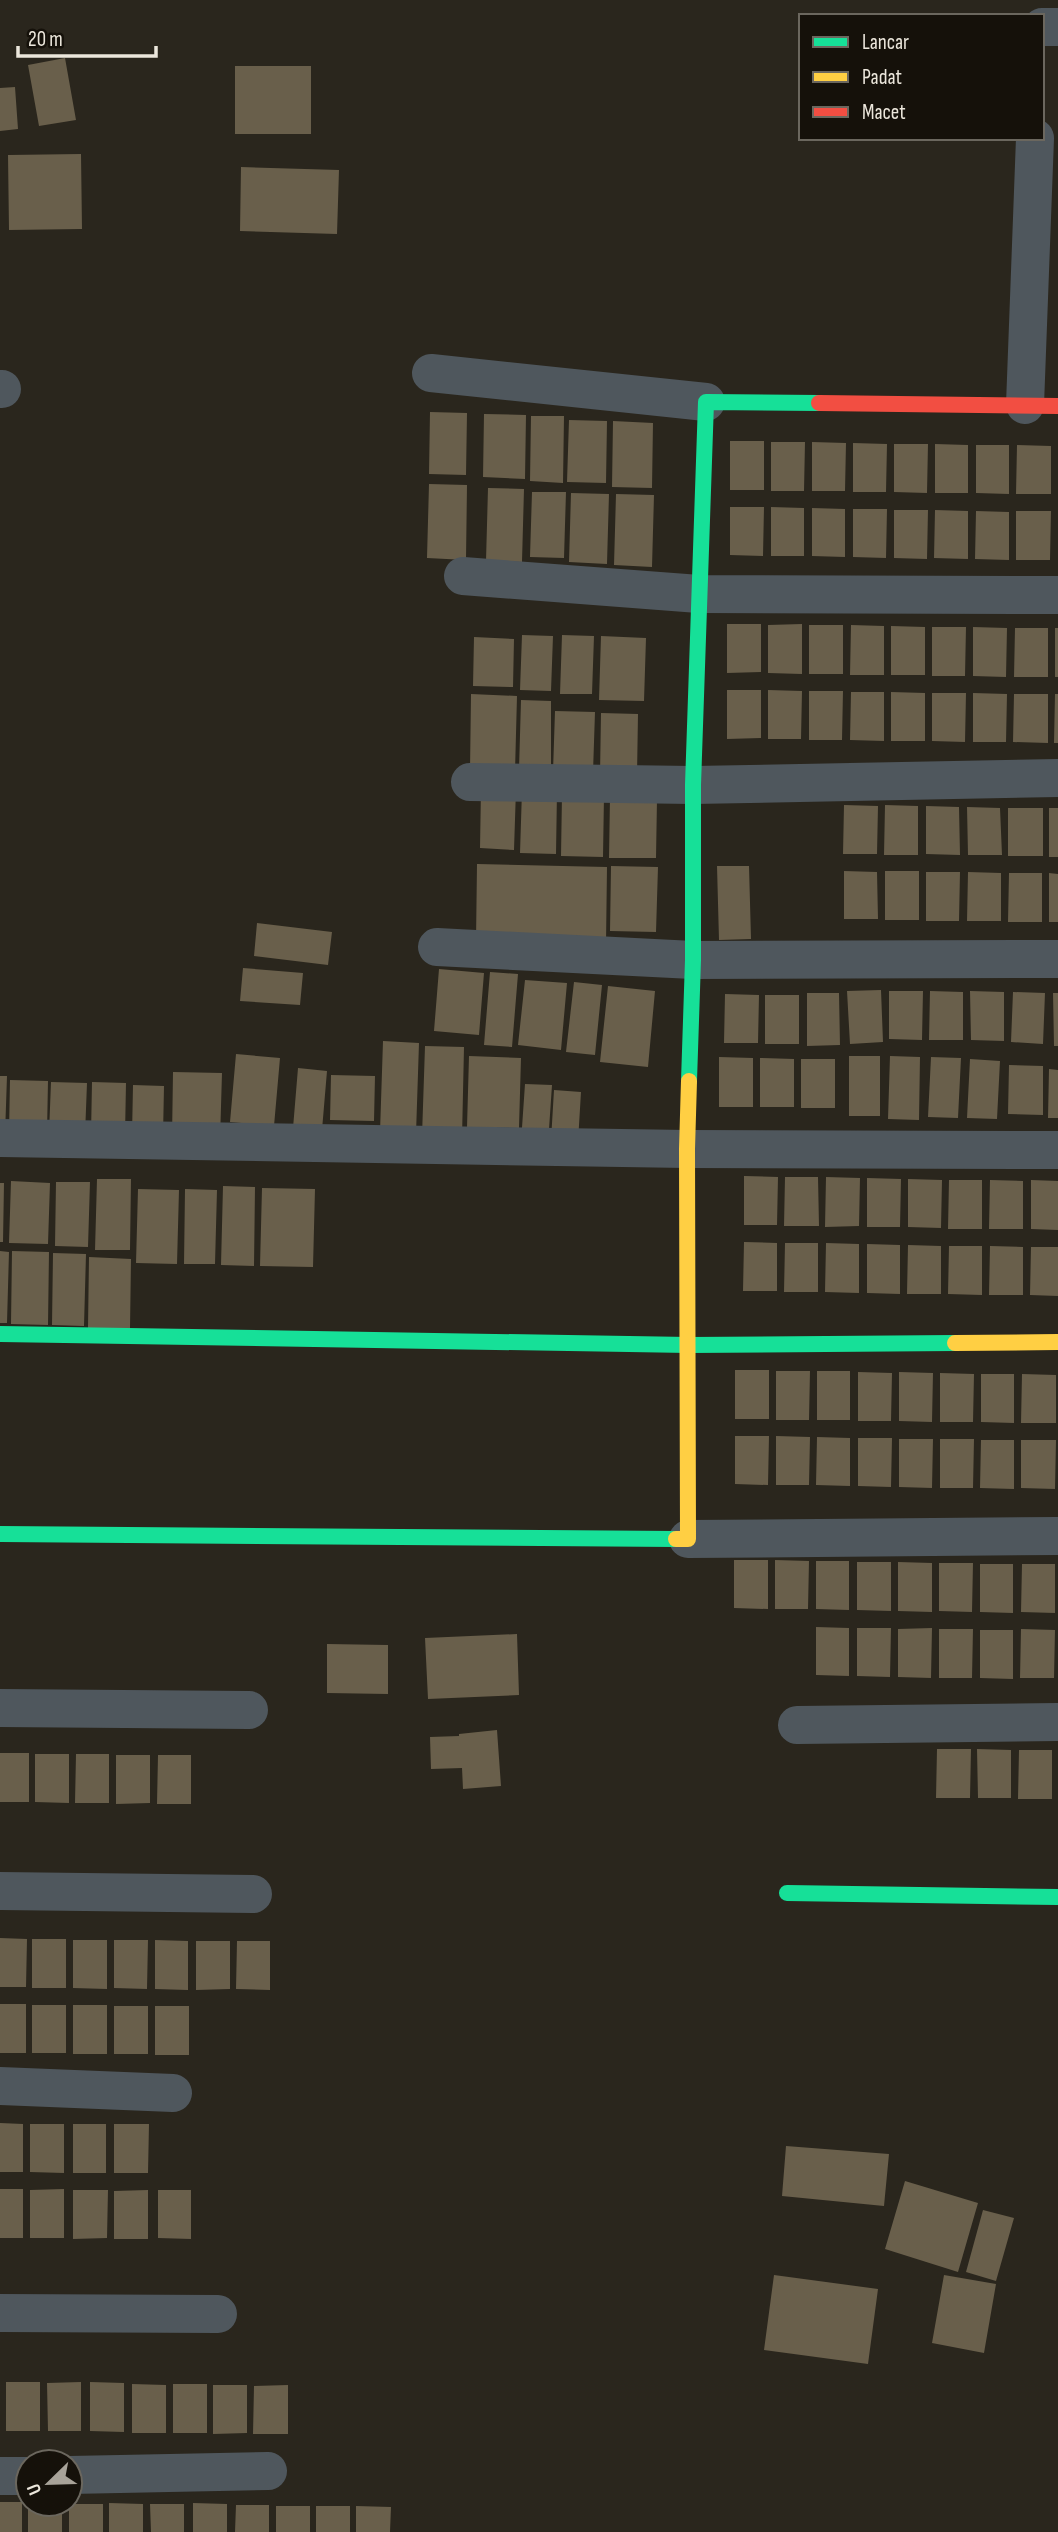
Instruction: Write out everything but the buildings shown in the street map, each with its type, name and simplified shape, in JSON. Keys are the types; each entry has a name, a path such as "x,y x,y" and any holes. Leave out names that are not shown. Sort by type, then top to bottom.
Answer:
{"street":[{"path":"431,373 706,402 1041,405 1045,218 1035,140"},
{"path":"688,1539 687,1149 693,960 693,785 706,402"},
{"path":"463,576 699,594 1058,596"},
{"path":"470,782 693,785 1058,778"},
{"path":"437,947 693,960 1058,959"},
{"path":"0,1138 687,1149 1058,1150"},
{"path":"0,1334 689,1345 1058,1342"},
{"path":"0,1534 688,1539 1058,1536"},
{"path":"0,1708 249,1710"},
{"path":"797,1725 1058,1722"},
{"path":"0,1891 253,1894"},
{"path":"787,1893 1058,1897"},
{"path":"0,2086 173,2093"},
{"path":"0,2313 218,2314"},
{"path":"84,2475 268,2472"}],"traffic: fast":[{"path":"689,1081 693,960 693,785 706,402 819,403"},
{"path":"0,1334 689,1345 955,1343"},
{"path":"0,1534 676,1539"},
{"path":"787,1893 1058,1897"}],"traffic: slow":[{"path":"676,1539 688,1539 689,1081"},
{"path":"955,1343 1058,1342"}],"traffic: jam":[{"path":"819,403 1058,406"}]}
